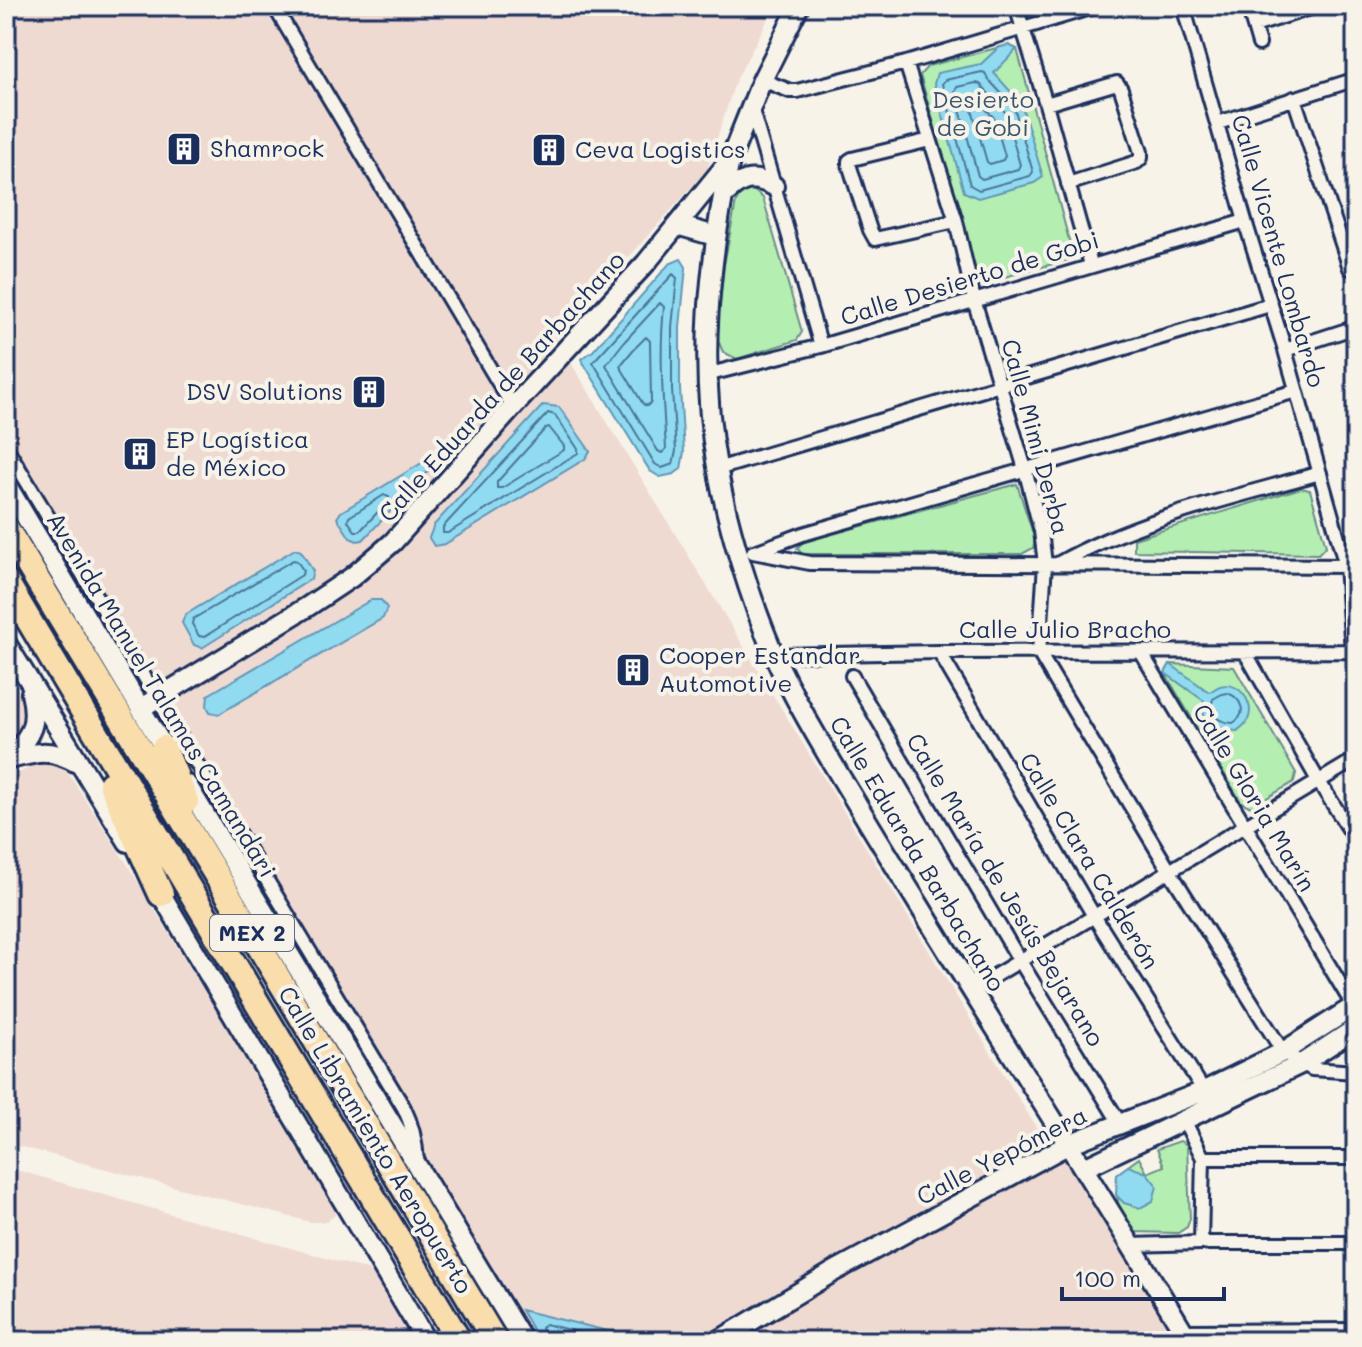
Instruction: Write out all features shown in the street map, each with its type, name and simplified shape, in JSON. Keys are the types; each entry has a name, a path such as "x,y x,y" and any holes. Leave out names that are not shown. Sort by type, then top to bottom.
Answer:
{"highway":[{"name":"Calle Libramiento Aeropuerto","path":"6,528 495,1341"},
{"name":"Calle Libramiento Aeropuerto","path":"6,582 459,1341"},
{"path":"55,662 161,894"},
{"path":"164,748 249,929"}],"main road":[{"name":"Calle Eduarda de Barbachano","path":"149,703 307,607 352,577 393,542 646,263 730,160 762,80 799,6"},
{"name":"Calle Eduarda Barbachano","path":"730,160 715,236 707,324 706,375 710,423 717,469 746,555 774,655 812,730 1186,1336"},
{"path":"723,196 735,185 750,179 763,180 774,186"},
{"path":"677,225 715,236"},
{"name":"Avenida Manuel Talamas Camandari","path":"6,484 149,703 164,748 523,1341"},
{"path":"6,643 161,894 426,1341"},
{"path":"8,760 32,732 34,724 26,677"},
{"path":"8,760 47,752 79,765"},
{"name":"Calle Yepómera","path":"718,1341 833,1272 1069,1144 1204,1091 1283,1052 1355,1006"},
{"name":"Calle Yepómera","path":"1084,1168 1301,1064 1356,1028"}],"street":[{"path":"274,6 513,407"},
{"path":"1016,6 1091,265"},
{"path":"762,80 797,91 906,63 1097,6"},
{"name":"Calle Vicente Lombardo","path":"1183,6 1320,473 1351,566 1355,654"},
{"path":"1248,6 1259,44"},
{"path":"1254,26 1317,6"},
{"name":"Calle Mimi Derba","path":"906,63 956,221 974,300 1051,564 1039,653"},
{"path":"1218,123 1356,79"},
{"path":"1046,104 1117,83 1141,152 1137,162 1068,184"},
{"path":"1294,98 1353,268"},
{"path":"751,106 821,346"},
{"path":"930,140 849,161 870,230 875,239 956,221"},
{"name":"Calle Desierto de Gobi","path":"706,375 821,346 1245,221"},
{"path":"717,469 1270,305"},
{"path":"1285,350 1356,327"},
{"path":"746,555 803,534 1296,391"},
{"path":"6,447 149,703 404,1108 416,1139 417,1165"},
{"path":"1051,564 1119,533 1320,473"},
{"path":"746,555 810,563 1351,566"},
{"name":"Calle Julio Bracho","path":"774,655 939,652 1355,654"},
{"name":"Calle Clara Calderón","path":"939,652 1094,916 1204,1091"},
{"name":"Calle Gloria Marín","path":"1141,652 1355,1006"},
{"path":"1245,652 1356,840"},
{"path":"1039,653 1283,1052 1312,1069 1356,1072"},
{"name":"Calle María de Jesús Bejarano","path":"852,676 1121,1125"},
{"path":"971,990 1356,759"},
{"path":"1184,1120 1203,1158 1201,1243"},
{"path":"1203,1158 1356,1158"},
{"path":"1131,1245 1356,1243"},
{"path":"1186,1336 1356,1330"}],"shaded area":[{"path":"6,6 775,6 735,82 707,170 556,338 1050,1150 1065,1156 1177,1341 529,1341 6,466"},
{"path":"6,671 26,705 27,719 20,737 6,744"},
{"path":"41,761 59,766 68,773 127,864 334,1204 335,1215 326,1222 310,1222 6,1143 6,780"},
{"path":"6,1167 371,1271 414,1341 6,1341"}],"green space":[{"name":"Desierto de Gobi","path":"1008,45 1017,49 1072,251 1068,260 986,282 978,277 920,75 928,66"},
{"path":"752,189 763,198 802,332 797,340 737,359 723,352 717,338 724,265 736,202 743,190"},
{"path":"1017,484 1035,540 1033,548 1022,554 802,554 797,548 803,542"},
{"path":"1301,488 1310,490 1326,546 1318,554 1134,551 1134,539"},
{"path":"1170,664 1234,667 1296,773 1294,782 1251,807 1241,802 1165,673"},
{"path":"1180,1141 1187,1145 1190,1219 1187,1227 1178,1233 1132,1232 1118,1204 1117,1174 1139,1158 1147,1173 1164,1166 1157,1149"}],"water":[{"path":"1008,45 1017,49 994,73 1021,103 1043,177 1034,183 978,198 964,192 934,84 937,73 981,64 998,48"},
{"path":"681,259 686,267 680,327 684,452 681,469 660,477 650,471 581,359 593,351 669,264"},
{"path":"543,405 559,407 590,451 585,459 445,544 434,546 429,538 434,525"},
{"path":"430,458 433,466 363,540 350,538 337,518 341,512"},
{"path":"295,549 301,551 313,571 311,579 202,648 194,645 182,623 185,615"},
{"path":"371,600 381,600 387,608 383,618 219,714 210,712 208,695"},
{"path":"1170,664 1209,692 1227,685 1238,689 1249,705 1246,723 1237,731 1211,724 1204,715 1204,701 1165,673"},
{"path":"1128,1166 1147,1173 1157,1186 1153,1201 1140,1208 1124,1203 1116,1195 1117,1174"},
{"path":"521,1310 649,1341 539,1341"}],"place":[{"name":"Shamrock","path":"184,149"},
{"name":"Ceva Logistics","path":"549,150"},
{"name":"DSV Solutions","path":"369,392"},
{"name":"EP Logística de México","path":"140,454"},
{"name":"Cooper Estandar Automotive","path":"633,670"}]}
